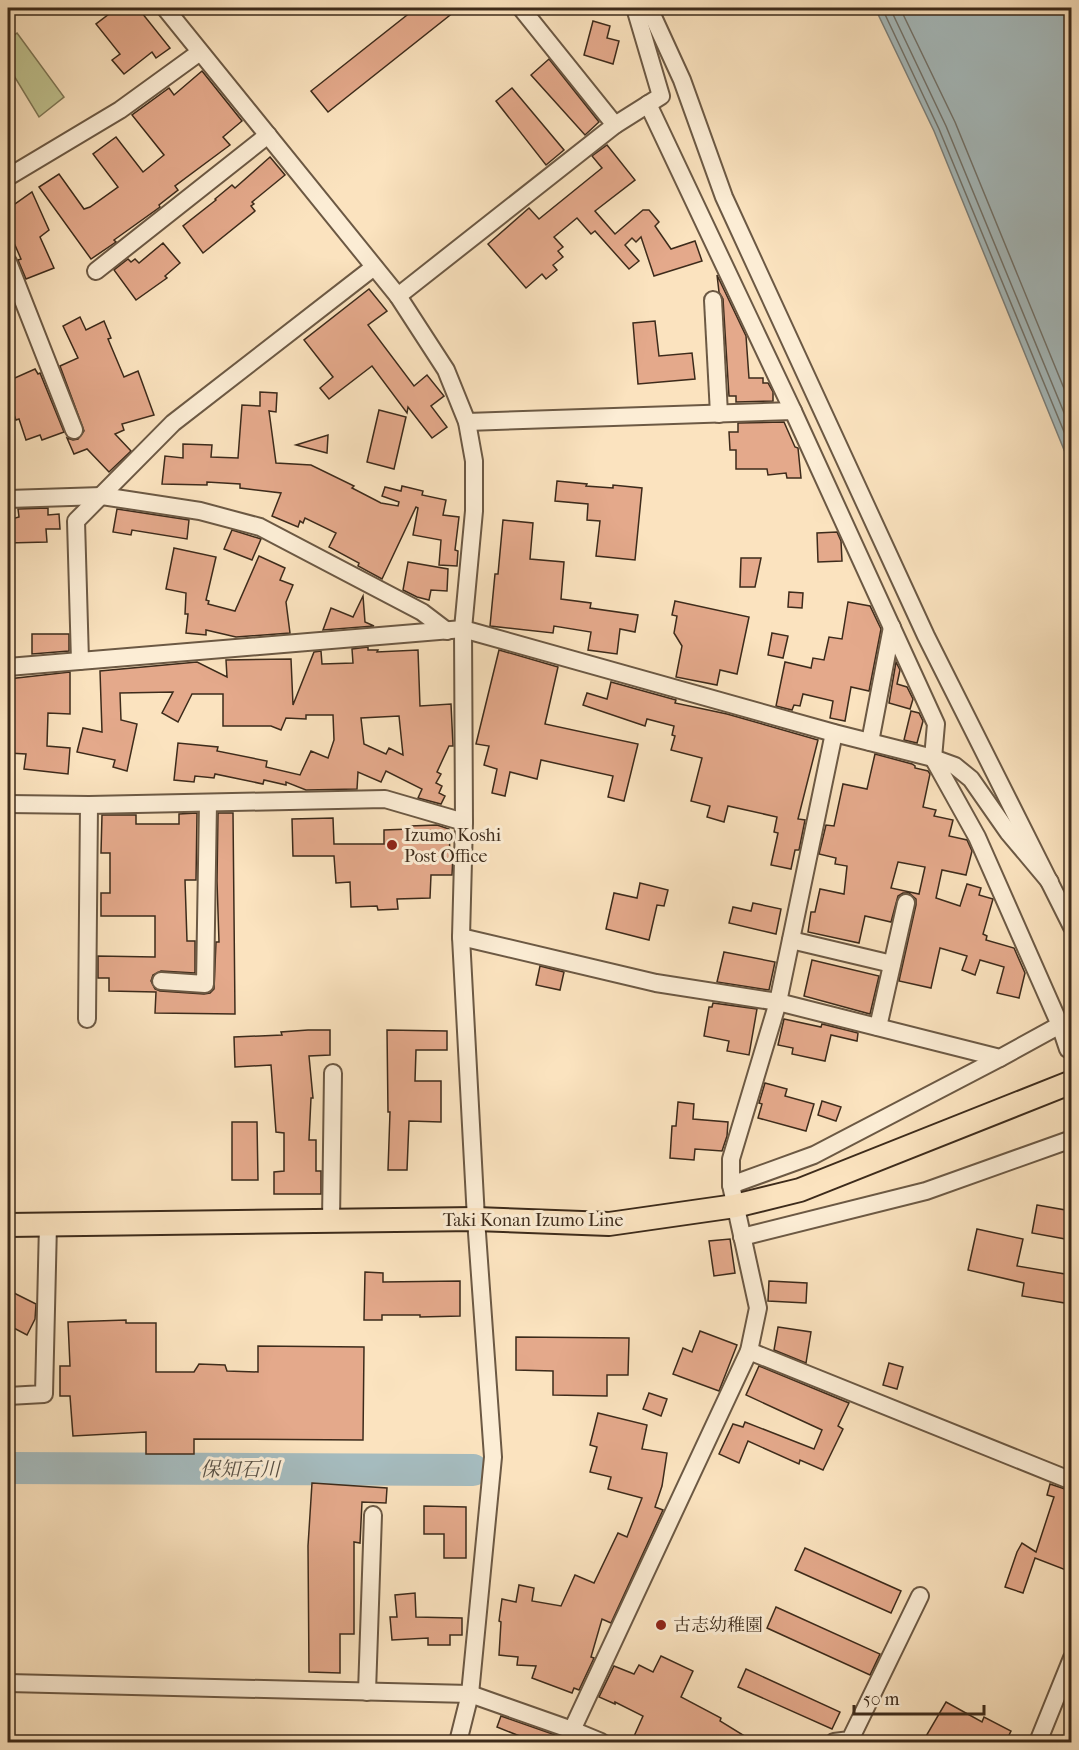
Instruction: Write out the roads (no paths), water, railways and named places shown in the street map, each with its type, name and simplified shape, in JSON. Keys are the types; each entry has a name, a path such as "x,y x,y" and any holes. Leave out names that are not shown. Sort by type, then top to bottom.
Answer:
{"main road":[{"name":"Taki Konan Izumo Line","path":"8,1225 476,1219 609,1224 733,1196 801,1190 1071,1082"}],"street":[{"path":"165,8 398,296 446,370 467,422 474,461 474,511 455,630 464,822 461,937 476,1219 493,1457 470,1694 458,1743"},
{"path":"521,8 615,125"},
{"path":"398,296 615,125 661,96 635,8"},
{"path":"649,8 682,80 729,208 926,636 1071,927"},
{"path":"8,177 120,110 200,52"},
{"path":"648,104 793,411 936,724 933,758 977,837 1068,1048"},
{"path":"96,271 268,135"},
{"path":"8,262 74,430"},
{"path":"80,661 76,521 172,423 374,267"},
{"path":"713,300 719,414"},
{"path":"467,422 793,411"},
{"path":"8,499 102,496 200,511 260,527 455,630 933,758 955,766 971,779 1008,832 1050,882"},
{"path":"870,742 892,627"},
{"path":"8,667 455,630"},
{"path":"572,1730 749,1351 758,1308 733,1196 731,1159 778,1002 834,733"},
{"path":"8,804 89,805 385,799 464,822"},
{"path":"161,981 205,984 208,803"},
{"path":"87,1018 89,805"},
{"path":"878,1028 906,903"},
{"path":"461,937 656,982 778,1002 1000,1058"},
{"path":"791,940 892,964"},
{"path":"733,1196 1060,1025"},
{"path":"331,1221 333,1072"},
{"path":"742,1237 926,1191 1071,1139"},
{"path":"8,1396 44,1394 48,1224"},
{"path":"749,1351 1071,1481"},
{"path":"368,1692 373,1515"},
{"path":"834,1743 850,1740 920,1596"},
{"path":"1038,1743 1071,1658"},
{"path":"8,1683 470,1694 572,1730 601,1743"}],"water":[{"path":"875,8 1071,8 1071,467 934,131"}],"waterway":[{"name":"保知石川","path":"8,1468 473,1470"}],"place":[{"name":"Izumo Koshi Post Office","path":"392,845"},
{"name":"古志幼稚園","path":"661,1625"}]}
